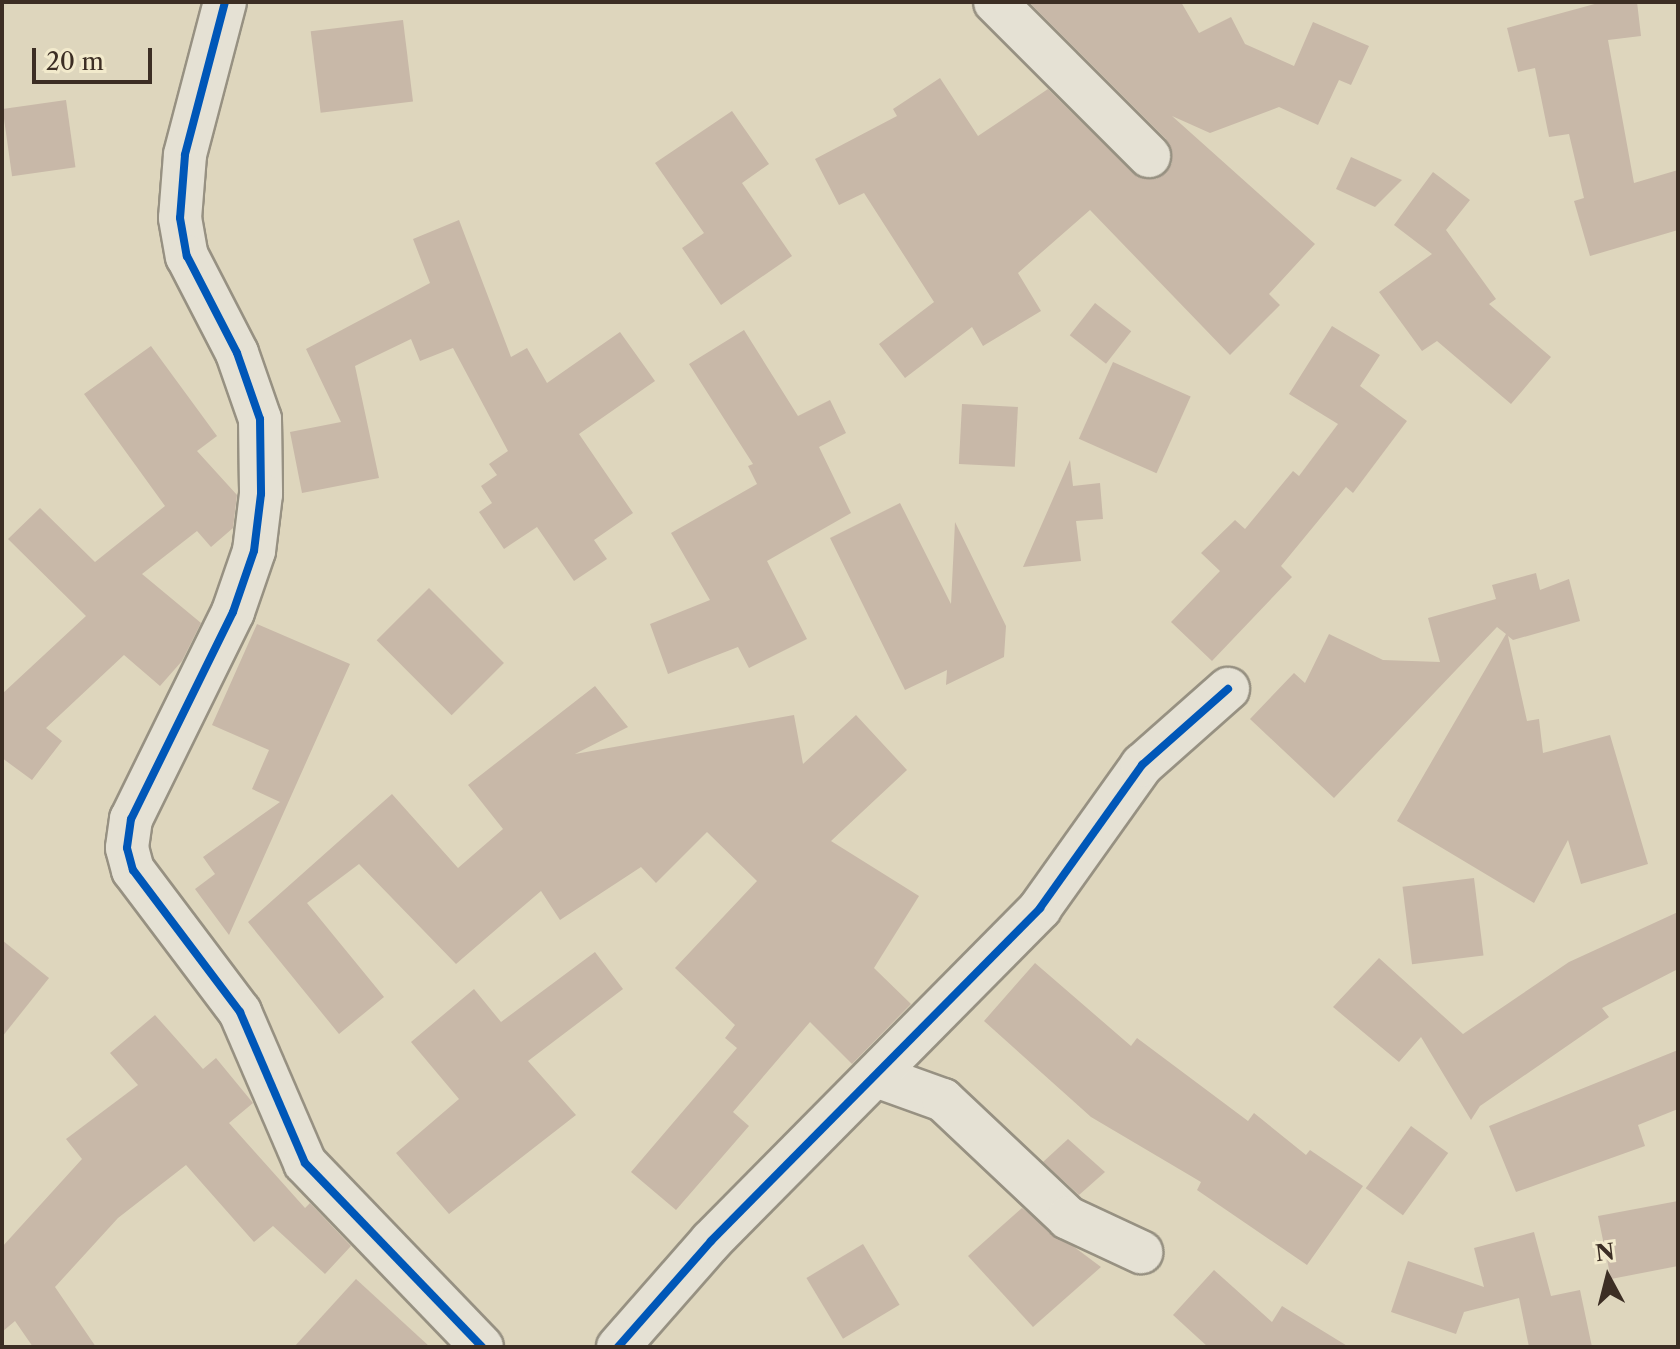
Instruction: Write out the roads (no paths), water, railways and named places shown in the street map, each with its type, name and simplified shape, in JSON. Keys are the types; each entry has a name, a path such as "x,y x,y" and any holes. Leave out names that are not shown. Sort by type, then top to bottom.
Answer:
{"street":[{"path":"225,2 185,155 180,218 187,256 237,353 260,419 261,494 254,551 233,612 131,819 127,848 133,870 240,1012 305,1163 482,1347"},
{"path":"995,2 1149,156"},
{"path":"618,1347 711,1241 879,1077 1040,908 1142,765 1228,689"},
{"path":"879,1077 943,1100 1068,1218 1141,1252"}]}
